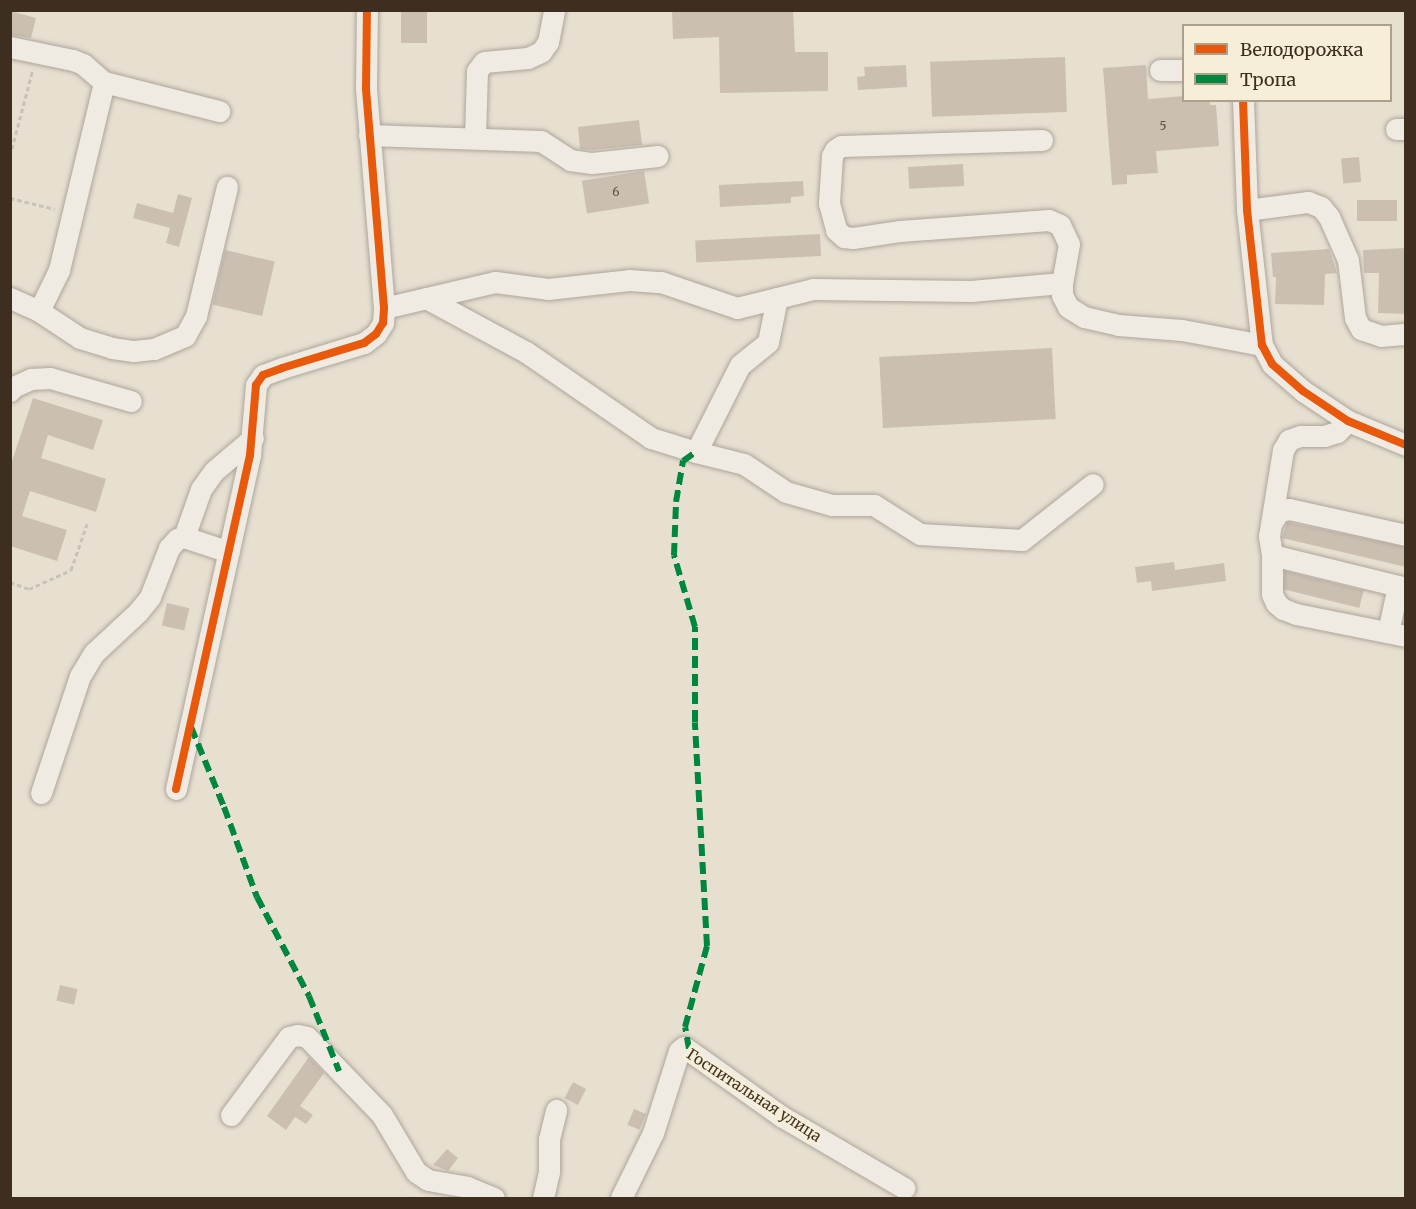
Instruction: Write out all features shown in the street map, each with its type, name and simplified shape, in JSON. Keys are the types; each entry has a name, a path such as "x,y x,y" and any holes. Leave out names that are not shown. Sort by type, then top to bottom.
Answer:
{"street":[{"path":"176,789 253,438 256,385 263,375 364,343 380,329 384,308 369,135 365,50 367,10"},
{"path":"475,138 477,71 484,62 528,58 541,52 548,42 554,10"},
{"path":"10,47 83,64 104,82 219,111"},
{"path":"1160,70 1182,70"},
{"path":"39,311 59,270 104,82"},
{"path":"1243,102 1247,210 1262,345 1272,364 1303,391 1348,421 1406,445"},
{"path":"369,135 541,141 570,160 592,163 658,156"},
{"path":"1042,140 841,146 832,156 829,203 831,219 836,230 843,237 853,238 900,231 1049,220 1060,225 1069,244 1062,295 1068,307 1084,317 1118,325 1182,330 1262,345"},
{"path":"10,298 39,311 80,338 112,348 134,351 154,349 185,336 196,316 227,187"},
{"path":"1247,210 1308,201 1321,207 1329,217 1348,260 1355,318 1362,329 1381,336 1406,334"},
{"path":"384,308 495,282 548,289 629,280 661,282 737,308 813,289 971,291 1062,283"},
{"path":"426,298 526,352 651,438 744,464 786,492 832,505 874,505 920,534 1022,540 1094,484"},
{"path":"696,452 740,365 768,342 777,298"},
{"path":"10,391 13,387 31,380 50,378 131,401"},
{"path":"1272,555 1402,587 1396,634 1283,609 1276,603 1272,594 1270,524 1282,450 1289,440 1300,436 1324,436 1337,432 1348,421"},
{"path":"184,537 201,489 214,471 253,438"},
{"path":"1270,524 1279,511 1289,509 1406,535"},
{"path":"41,793 80,675 98,648 150,597 169,548 177,538 184,537 229,552"},
{"path":"231,1115 289,1037 298,1035 307,1038 371,1103 416,1172 428,1179 467,1186 494,1198"},
{"name":"Госпитальная улица","path":"621,1198 653,1133 680,1051 684,1047 781,1116 904,1188"},
{"path":"543,1198 549,1172 549,1139 556,1110"}],"path":[{"path":"10,156 37,52"},
{"path":"10,198 73,213"},
{"path":"10,582 29,589 71,570 87,524"}],"building":[{"path":"401,10 427,10 427,43 401,43"},
{"path":"672,10 793,10 795,52 828,52 828,91 720,93 719,37 673,39"},
{"path":"10,11 36,18 31,38 10,35"},
{"path":"1065,57 1067,112 932,117 930,62"},
{"path":"906,65 907,87 858,90 857,77 865,76 864,67"},
{"path":"1146,65 1148,99 1182,96 1182,102 1210,102 1210,105 1216,105 1219,146 1156,151 1158,173 1127,175 1127,184 1112,185 1103,68"},
{"path":"639,120 642,145 580,149 578,127"},
{"path":"1359,157 1361,182 1343,183 1341,159"},
{"path":"963,164 964,186 909,189 908,167"},
{"path":"644,171 649,204 587,213 582,181"},
{"path":"803,181 804,196 791,197 791,203 720,207 719,185"},
{"path":"178,194 192,198 179,247 166,243 170,228 133,218 137,203 173,213"},
{"path":"1357,200 1397,200 1397,221 1357,221"},
{"path":"820,234 821,256 696,263 695,241"},
{"path":"1406,248 1406,314 1378,313 1379,273 1364,273 1363,250"},
{"path":"1329,249 1337,273 1325,274 1324,305 1275,304 1276,277 1273,277 1271,253"},
{"path":"225,250 275,261 262,316 212,305"},
{"path":"1052,348 1056,419 883,428 879,357"},
{"path":"33,398 103,420 93,450 48,435 41,458 106,479 96,512 30,491 22,516 67,530 57,561 10,546 10,467"},
{"path":"1287,522 1406,547 1406,567 1282,538"},
{"path":"1174,562 1175,570 1224,563 1226,581 1152,591 1151,581 1137,583 1135,567"},
{"path":"1285,571 1364,591 1359,608 1281,588"},
{"path":"167,603 189,608 184,631 162,625"},
{"path":"60,985 78,989 74,1005 56,1001"},
{"path":"309,1057 324,1073 300,1106 313,1115 306,1124 295,1117 286,1130 267,1116"},
{"path":"573,1082 586,1089 578,1105 565,1098"},
{"path":"634,1109 646,1114 639,1130 627,1125"},
{"path":"447,1149 458,1158 448,1171 433,1165"}],"marked path":[{"path":"689,1049 685,1027 707,946 695,722 695,627 674,555 676,502 683,461 696,452"},
{"path":"191,727 224,807 257,897 309,996 339,1071"}],"cycle path":[{"path":"176,789 250,455 256,385 263,375 364,343 376,334 383,323 384,308 366,88 367,10"},
{"path":"1243,102 1247,210 1262,345 1272,364 1303,391 1348,421 1406,445"}]}
